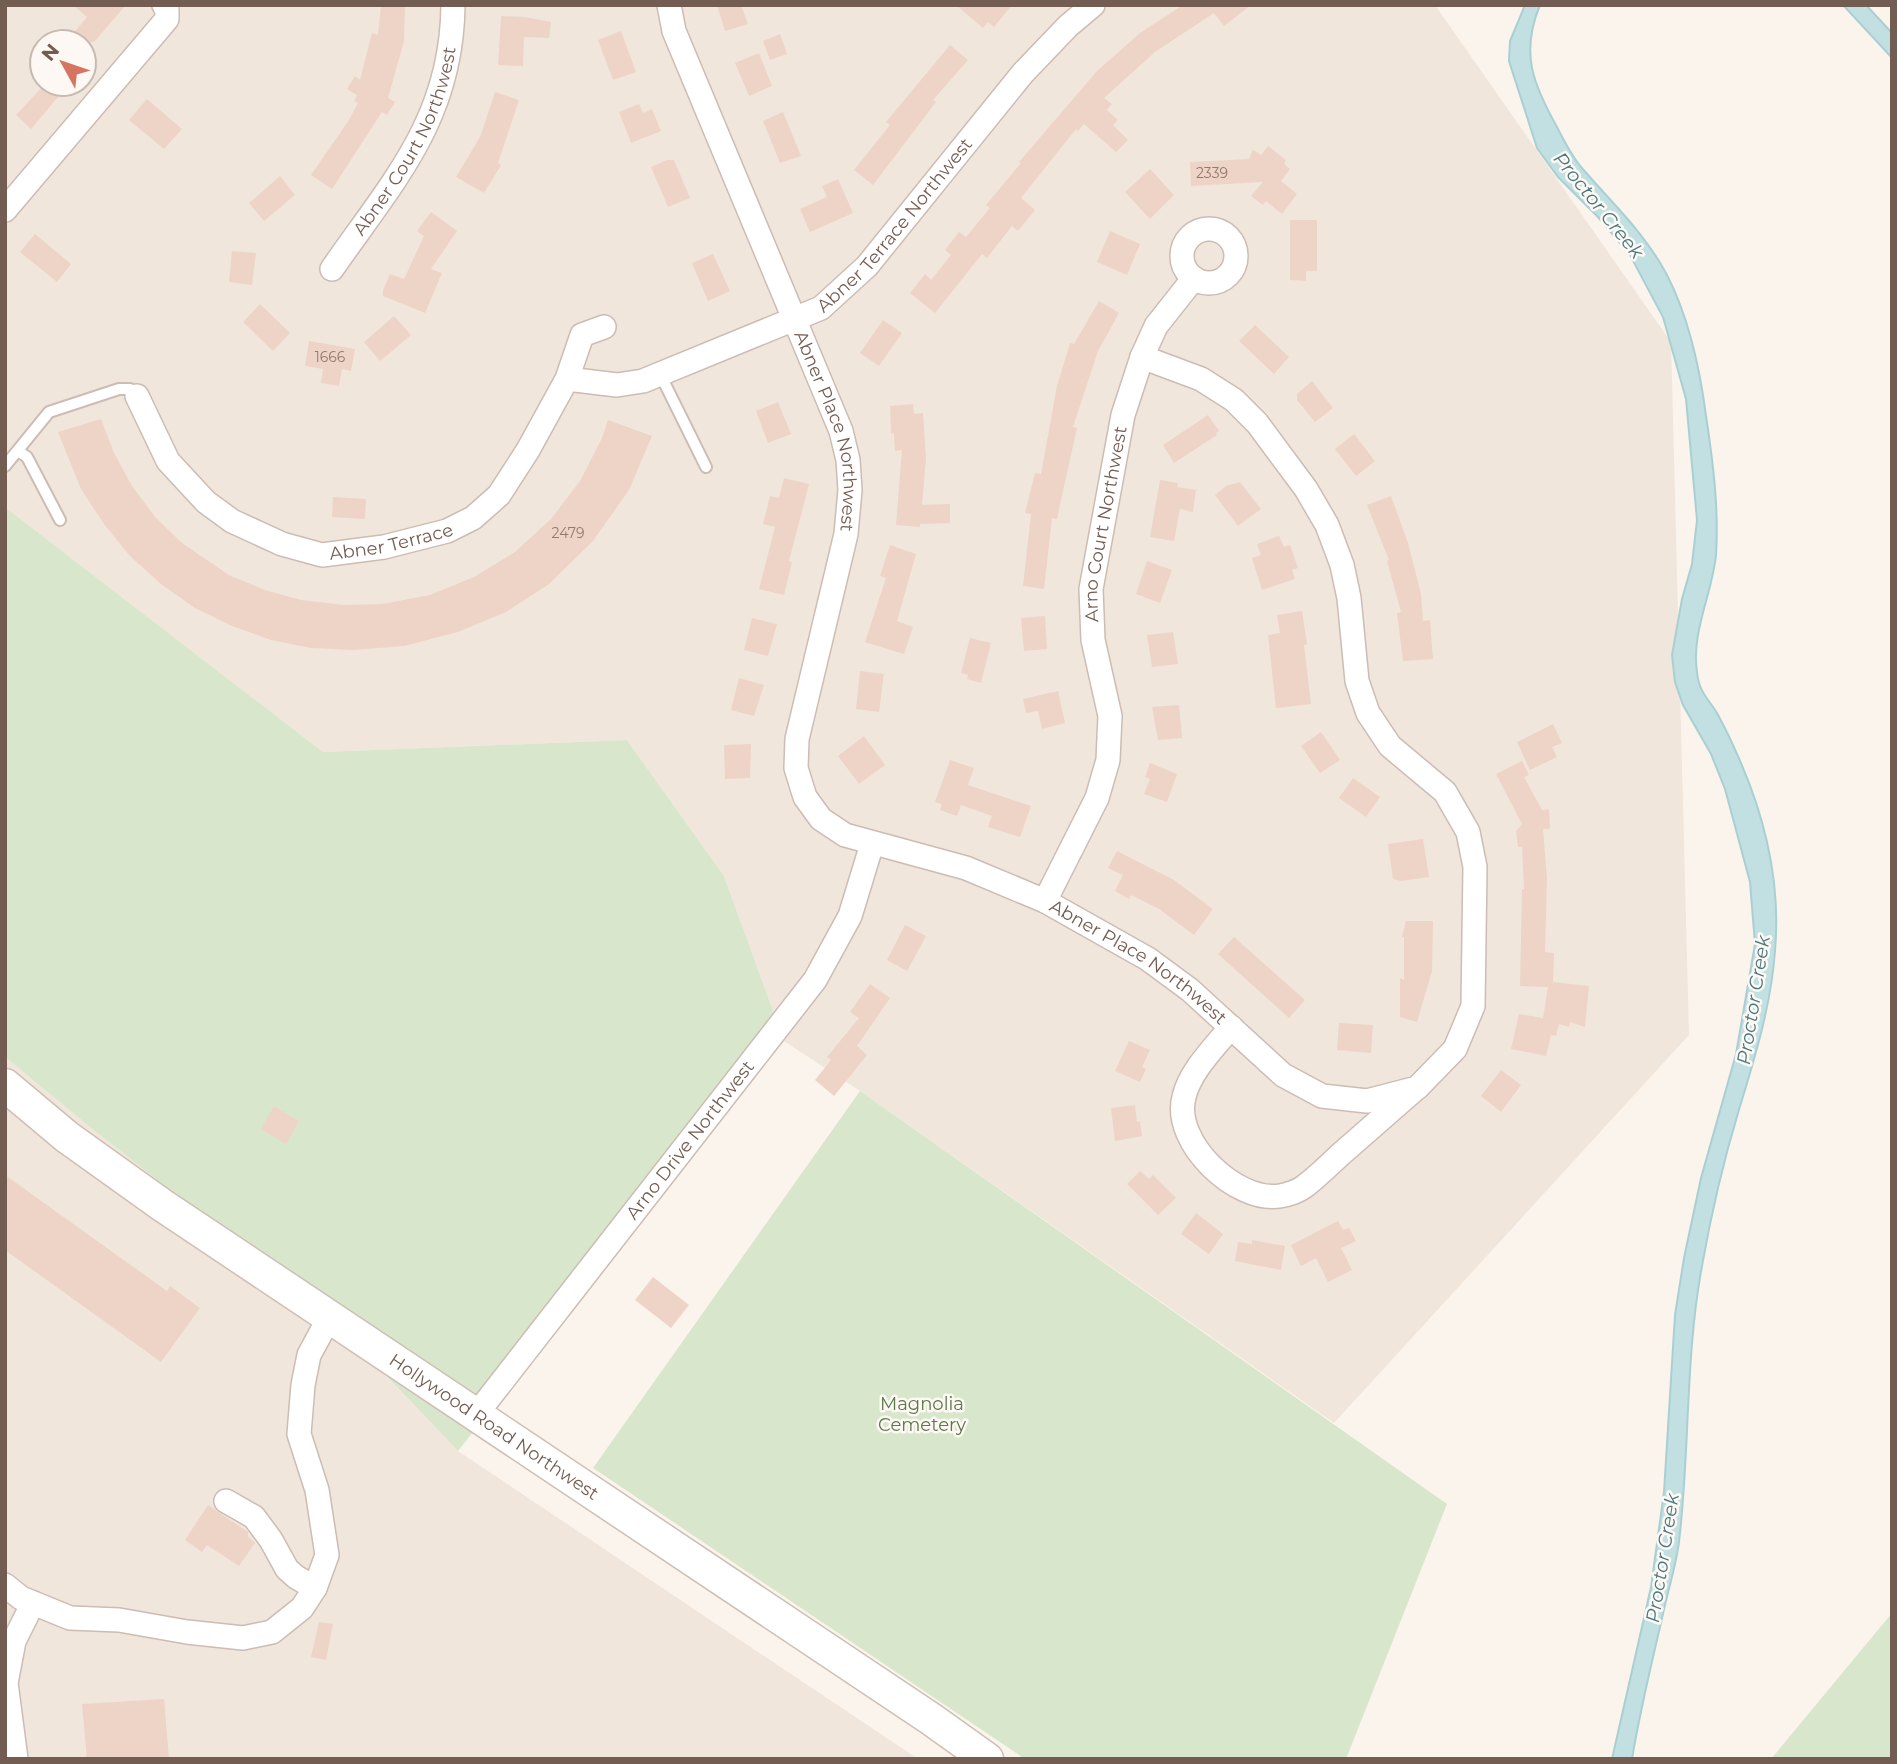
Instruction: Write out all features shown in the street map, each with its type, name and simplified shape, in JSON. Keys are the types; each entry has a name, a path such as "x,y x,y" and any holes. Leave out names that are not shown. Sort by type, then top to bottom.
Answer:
{"street":[{"path":"5,210 167,19 164,5"},
{"name":"Abner Court Northwest","path":"332,269 416,148 433,114 443,82 453,26 453,5"},
{"name":"Abner Place Northwest","path":"669,5 674,31 841,431 848,460 850,490 846,534 797,739 796,768 805,797 821,819 845,835 966,867 1045,901 1147,959 1191,990 1283,1075 1322,1096 1367,1101 1417,1088"},
{"name":"Abner Terrace Northwest","path":"567,379 617,385 643,381 821,308 867,266 1023,73 1068,26 1093,5"},
{"name":"Arno Court Northwest","path":"1045,901 1097,798 1108,760 1110,716 1093,640 1091,589 1123,415 1142,357 1156,326 1194,278"},
{"name":"Abner Terrace","path":"137,396 168,461 206,502 232,521 282,544 322,555 384,547 447,531 473,518 499,495 567,379 582,335 604,327"},
{"path":"1142,357 1201,379 1234,400 1257,423 1306,489 1327,526 1342,565 1349,598 1357,681 1368,713 1390,746 1445,792 1468,832 1475,867 1473,1006 1455,1049 1417,1088 1303,1188 1279,1196 1251,1194 1231,1183 1198,1152 1186,1134 1182,1116 1183,1100 1189,1081 1231,1027"},
{"name":"Arno Drive Northwest","path":"475,1416 816,980 850,916 872,844"},
{"name":"Hollywood Road Northwest","path":"5,1085 67,1137 162,1205 987,1759"},
{"path":"5,1586 21,1598 69,1618 119,1620 187,1632 243,1638 272,1632 302,1608 315,1588 327,1555 317,1490 299,1434 303,1385 309,1355 330,1318"},
{"path":"226,1501 241,1507 254,1517 287,1569 315,1588"},
{"path":"16,1759 6,1683 14,1641 33,1603"}],"lane":[{"path":"660,374 706,467"},
{"path":"5,466 49,412 119,389 130,389 137,396"},
{"path":"18,451 27,457 60,520"}],"shaded area":[{"path":"5,5 1435,5 1671,342 1689,1035 1334,1423 860,1091 784,1041 724,876 627,740 323,752 5,507"},
{"path":"5,1057 323,1311 458,1451 918,1759 5,1759"}],"green space":[{"path":"5,507 323,752 627,740 724,876 784,1041 458,1451 323,1310 5,1057"},
{"name":"Magnolia Cemetery","path":"860,1091 1447,1504 1346,1759 1025,1759 593,1468"},
{"path":"1892,1613 1892,1759 1771,1759"}],"water":[{"name":"Proctor Creek","path":"1525,5 1540,5 1534,22 1530,53 1541,97 1577,162 1638,232 1658,260 1675,291 1692,344 1709,433 1717,520 1714,570 1697,642 1698,679 1730,738 1756,801 1769,850 1776,900 1775,951 1766,1013 1722,1170 1702,1266 1690,1369 1679,1542 1632,1759 1612,1759 1651,1587 1664,1492 1675,1315 1701,1178 1736,1054 1755,944 1750,882 1725,789 1711,754 1683,705 1675,682 1672,655 1682,599 1692,564 1697,520 1686,399 1663,317 1630,255 1598,217 1558,177 1537,148 1509,61 1510,41"},
{"path":"1843,5 1866,5 1892,33 1892,58"}],"building":[{"path":"73,5 126,5 98,37 98,28 78,28 87,17"},
{"path":"381,5 405,5 404,41 388,98 395,102 387,115 382,112 332,189 311,175 358,103 354,101 357,95 347,89 355,76 360,80 372,33 378,35"},
{"path":"717,5 741,5 748,24 725,31"},
{"path":"956,5 1012,5 994,27 988,22 983,28"},
{"path":"1183,5 1251,5 1224,26 1214,13 1155,52 1104,98 1112,104 1107,110 1118,120 1113,125 1128,140 1116,152 1084,124 1078,131 1076,129 1021,198 1035,210 1018,231 1012,226 987,258 982,254 935,313 910,293 925,274 931,280 951,255 945,250 959,232 966,237 990,208 986,205 1021,163 1019,162 1097,71 1140,33"},
{"path":"501,16 551,22 549,38 524,37 523,66 498,65"},
{"path":"621,31 636,72 613,80 598,40"},
{"path":"780,34 787,54 770,60 763,41"},
{"path":"950,45 968,60 933,100 936,102 873,185 854,170 890,125 886,122"},
{"path":"759,53 772,86 749,96 735,63"},
{"path":"495,92 519,100 498,163 501,165 484,193 456,177 480,137"},
{"path":"32,98 57,98 31,129 16,115"},
{"path":"147,99 182,129 164,149 129,120"},
{"path":"639,104 643,113 652,109 661,131 631,143 619,112"},
{"path":"783,112 801,156 780,163 763,121"},
{"path":"1268,146 1286,160 1284,164 1290,169 1281,181 1297,194 1282,214 1266,201 1263,205 1251,196 1263,182 1191,186 1190,162 1249,159 1253,150 1261,155"},
{"path":"674,160 690,198 668,207 651,167"},
{"path":"1150,169 1174,195 1150,219 1125,192"},
{"path":"280,176 295,195 264,221 249,203"},
{"path":"838,179 853,213 810,232 800,209 827,197 822,186"},
{"path":"431,212 457,231 431,269 442,273 425,313 383,296 383,290 390,274 404,279 424,236 417,231"},
{"path":"1290,220 1317,220 1317,271 1306,271 1306,281 1290,280"},
{"path":"1110,231 1140,244 1127,275 1097,262"},
{"path":"35,234 71,264 57,282 20,252"},
{"path":"232,251 256,253 252,285 229,282"},
{"path":"713,254 730,291 708,301 692,263"},
{"path":"1099,301 1119,313 1098,351 1073,427 1077,428 1057,519 1052,518 1044,589 1023,586 1031,514 1025,513 1035,473 1041,474 1057,386 1070,343 1074,344"},
{"path":"260,304 290,333 273,351 243,322"},
{"path":"394,316 411,335 380,361 364,342"},
{"path":"883,320 902,333 879,366 860,353"},
{"path":"1255,325 1289,357 1274,374 1239,341"},
{"path":"309,341 355,349 351,371 342,369 339,386 321,383 323,369 305,366"},
{"path":"1312,381 1333,408 1315,422 1297,400 1297,394"},
{"path":"778,402 791,434 768,443 756,411"},
{"path":"913,404 914,414 923,413 926,459 922,505 950,504 950,523 920,524 920,527 896,525 902,450 895,451 890,406"},
{"path":"1208,415 1219,431 1217,435 1174,463 1163,445"},
{"path":"101,419 114,453 132,486 155,517 182,543 229,575 265,590 301,600 344,605 382,604 430,595 474,577 515,552 551,519 580,481 608,420 652,436 629,490 593,541 549,584 506,612 458,632 404,646 353,650 311,648 271,640 232,626 195,608 161,584 130,556 81,489 58,432"},
{"path":"1354,434 1375,461 1356,476 1335,449"},
{"path":"784,478 809,484 789,561 792,562 784,595 759,589 775,527 763,524 770,496 779,498"},
{"path":"1160,480 1178,483 1177,487 1196,490 1193,512 1180,509 1174,541 1150,537"},
{"path":"1240,482 1261,509 1238,526 1215,495 1226,486"},
{"path":"1391,496 1408,543 1421,594 1423,621 1430,620 1433,659 1403,661 1397,613 1401,612 1387,561 1389,560 1367,505"},
{"path":"333,497 366,499 365,519 332,517"},
{"path":"1279,536 1284,547 1290,545 1298,568 1292,570 1295,579 1262,590 1252,558 1261,555 1257,544"},
{"path":"890,545 916,554 897,621 913,627 904,654 865,642 886,578 880,576"},
{"path":"1147,561 1172,570 1160,603 1136,594"},
{"path":"1302,611 1311,704 1276,708 1268,635 1280,633 1277,615"},
{"path":"1045,616 1047,649 1024,651 1021,618"},
{"path":"752,618 777,624 768,656 744,650"},
{"path":"1173,632 1178,664 1152,667 1147,635"},
{"path":"970,638 991,643 981,683 967,679 968,675 961,673"},
{"path":"860,671 884,674 879,712 856,709"},
{"path":"739,678 764,685 754,716 731,710"},
{"path":"1058,691 1065,723 1042,729 1038,711 1026,713 1023,699"},
{"path":"1179,705 1182,738 1158,740 1152,707"},
{"path":"1553,724 1562,743 1552,747 1557,757 1530,770 1517,742"},
{"path":"1321,732 1340,760 1320,773 1301,746"},
{"path":"864,736 885,765 859,784 838,756"},
{"path":"751,744 750,778 725,779 724,745"},
{"path":"950,760 974,768 968,785 1031,806 1020,837 988,827 992,816 961,805 957,816 940,810 942,804 935,802"},
{"path":"1522,761 1529,775 1524,777 1542,810 1549,809 1550,829 1543,829 1547,879 1545,952 1554,953 1553,982 1589,986 1585,1027 1570,1022 1569,1027 1559,1024 1556,1036 1551,1035 1546,1056 1511,1049 1519,1014 1543,1018 1548,987 1520,986 1524,889 1522,847 1518,847 1516,831 1522,824 1496,774"},
{"path":"1150,763 1177,774 1167,802 1144,794 1150,779 1145,777"},
{"path":"1353,778 1380,797 1366,817 1339,798"},
{"path":"1423,839 1429,877 1401,881 1393,879 1388,844"},
{"path":"1117,851 1174,880 1213,909 1194,935 1159,909 1131,895 1129,899 1115,891 1123,875 1108,868"},
{"path":"1406,921 1433,921 1432,971 1417,1022 1400,1017 1400,978 1404,980 1402,937"},
{"path":"905,925 926,936 907,971 887,960"},
{"path":"1234,937 1305,1000 1289,1018 1218,954"},
{"path":"870,984 890,998 857,1046 867,1055 834,1096 815,1080 831,1060 827,1057 859,1018 850,1012"},
{"path":"1339,1023 1373,1025 1371,1053 1337,1050"},
{"path":"1129,1041 1150,1050 1142,1067 1146,1069 1140,1082 1115,1071"},
{"path":"1501,1070 1521,1085 1501,1112 1481,1096"},
{"path":"1135,1105 1142,1136 1115,1141 1111,1108"},
{"path":"274,1106 299,1121 286,1144 261,1129"},
{"path":"1140,1171 1149,1179 1153,1175 1176,1198 1158,1215 1127,1184"},
{"path":"5,1175 167,1291 170,1286 200,1308 161,1362 5,1250"},
{"path":"1196,1213 1223,1234 1209,1254 1181,1234"},
{"path":"1338,1221 1343,1230 1349,1228 1356,1241 1341,1248 1352,1270 1328,1282 1316,1258 1301,1266 1291,1245"},
{"path":"1252,1240 1285,1246 1281,1270 1235,1261 1238,1242 1252,1244"},
{"path":"653,1277 689,1305 671,1328 635,1300"},
{"path":"208,1505 248,1532 248,1537 255,1543 239,1566 207,1545 202,1552 185,1540"},
{"path":"319,1622 333,1624 326,1660 311,1657"},
{"path":"164,1699 169,1759 87,1759 82,1704"}]}
